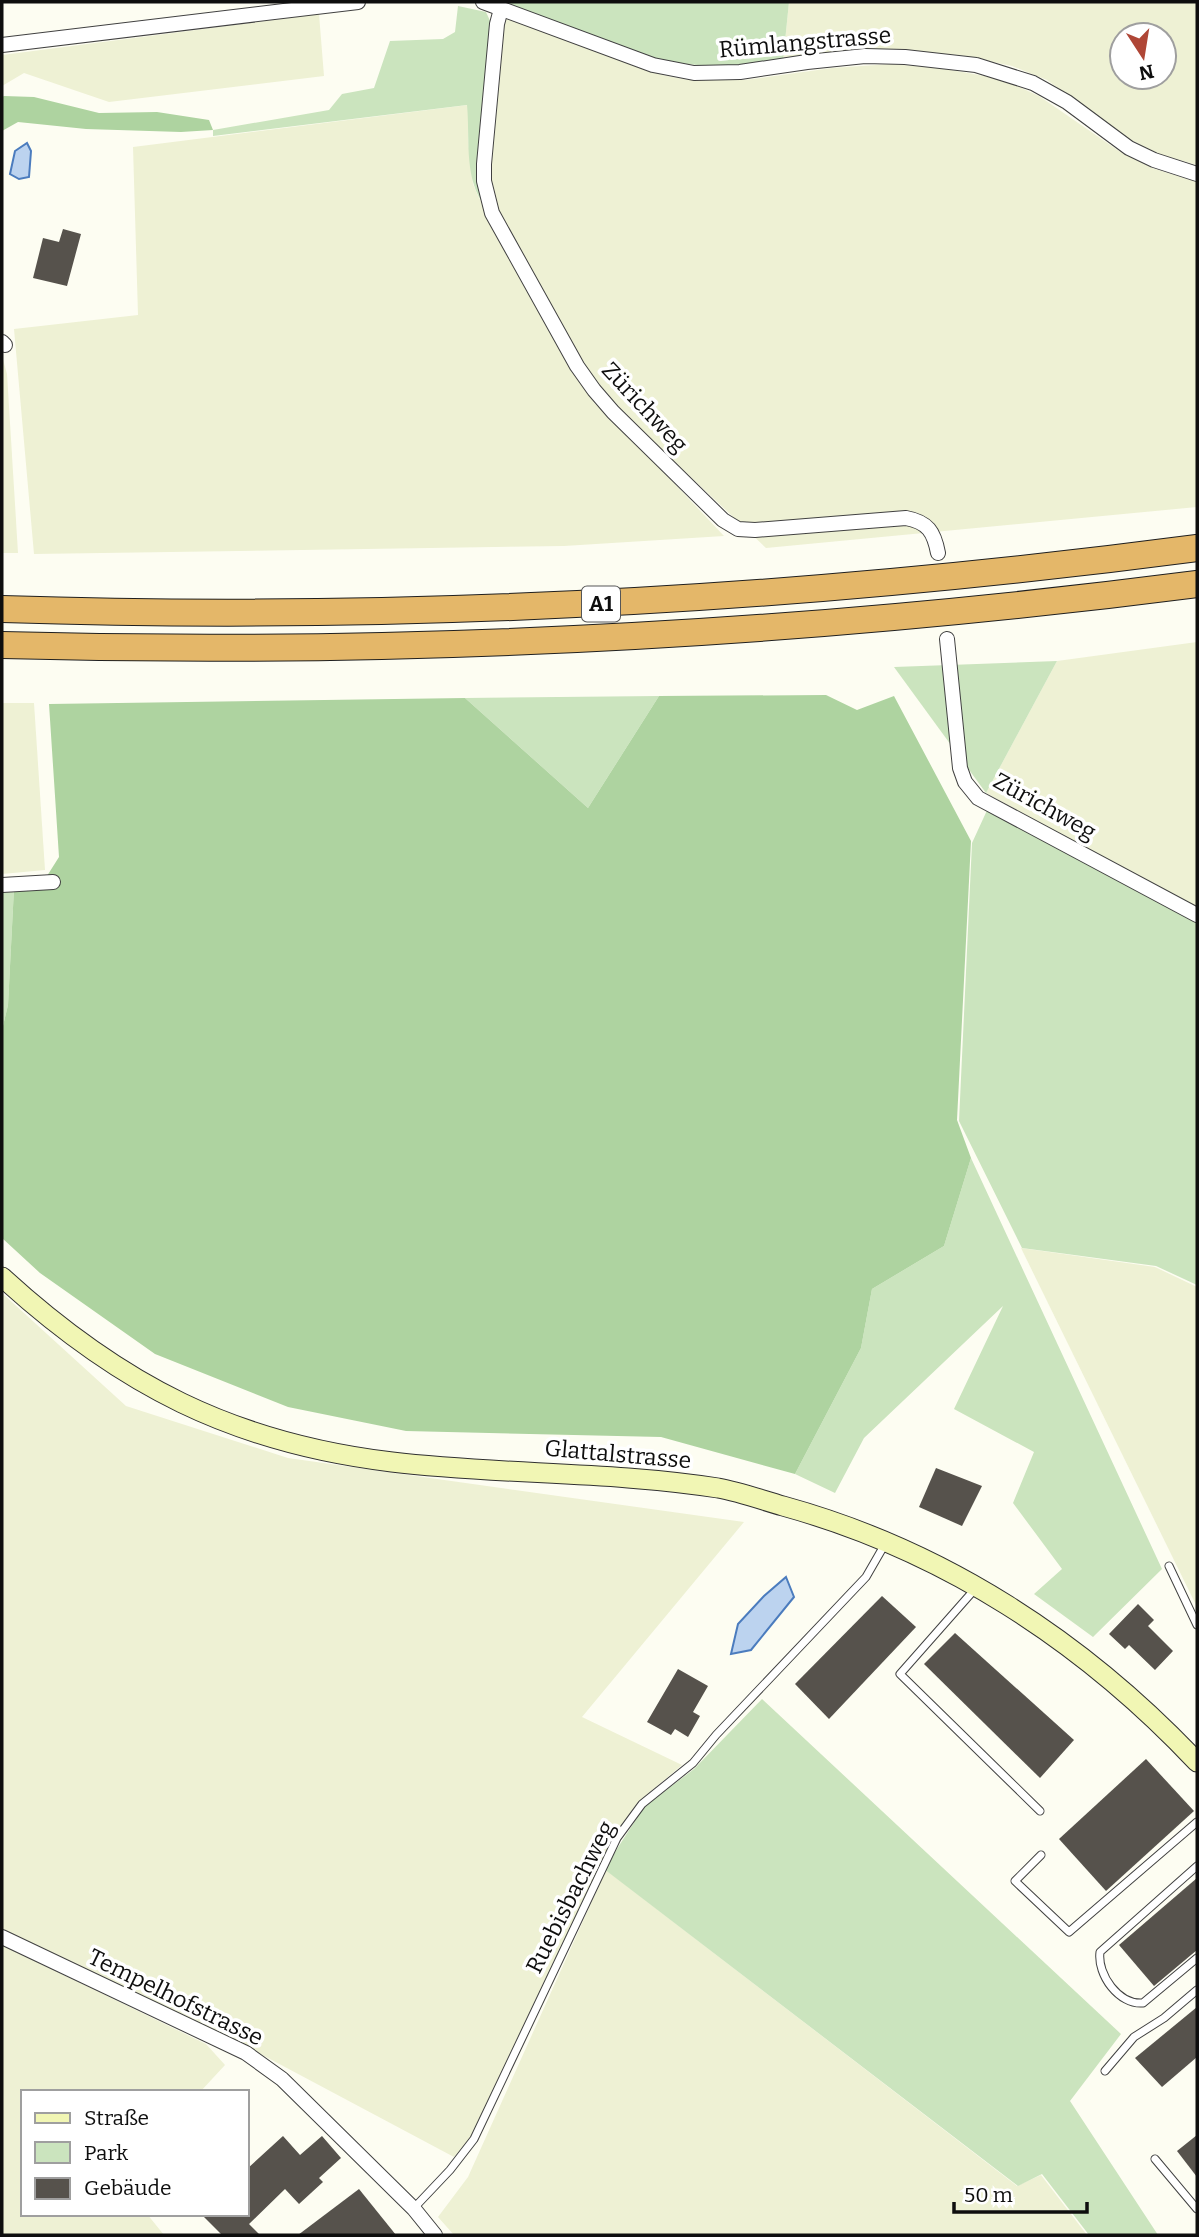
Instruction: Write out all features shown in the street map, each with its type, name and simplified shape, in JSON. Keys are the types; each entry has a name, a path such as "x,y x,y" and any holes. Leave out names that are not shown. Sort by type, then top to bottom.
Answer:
{"highway":[{"name":"A1","path":"2,609 310,613 639,602 927,579 1197,548"},
{"name":"A1","path":"2,645 282,648 600,639 834,624 1027,605 1197,584"}],"street":[{"path":"2,45 358,2"},
{"name":"Rümlangstrasse","path":"483,2 653,65 694,73 740,72 865,56 905,57 976,65 1033,83 1067,102 1129,148 1154,160 1197,174"},
{"name":"Zürichweg","path":"501,9 497,24 484,164 487,198 500,227 577,366 598,395 723,520 738,529 755,530 906,518 919,521 929,528 935,536 938,553"},
{"name":"Zürichweg","path":"947,639 960,768 965,782 978,798 1197,915"},
{"path":"2,885 53,881"},
{"name":"Glattalstrasse","path":"2,1277 59,1326 134,1378 204,1415 287,1443 396,1462 600,1475 721,1489 836,1520 887,1541 977,1586 1046,1631 1112,1681 1197,1762"},
{"name":"Tempelhofstrasse","path":"2,1937 246,2053 282,2079 414,2209 435,2235"}],"lane":[{"name":"Ruebisbachweg","path":"414,2209 474,2139 617,1838 642,1804 693,1763 716,1735 866,1577 887,1541"},
{"path":"1169,1566 1197,1625"},
{"path":"977,1586 900,1674 1040,1811"},
{"path":"1041,1855 1015,1881 1069,1933 1197,1822"},
{"path":"1197,1866 1100,1952 1098,1963 1102,1973 1124,2000 1134,2004 1143,2003 1197,1958"},
{"path":"1105,2071 1134,2036 1164,2018 1197,1990"},
{"path":"1155,2159 1197,2209"}],"green space":[{"path":"505,2 789,2 783,61 729,68 656,61"},
{"path":"789,2 1197,2 1197,165 1159,154 1125,137 1047,80 1012,66 960,55 859,49 783,61"},
{"path":"458,6 486,12 492,25 479,174 482,202 472,180 467,105 213,136 213,130 329,110 342,94 374,88 390,41 443,39 455,32"},
{"path":"319,14 324,76 109,102 24,73 2,86 2,55"},
{"path":"508,19 662,75 688,80 745,80 832,68 891,64 939,68 985,76 1013,84 1039,96 1119,151 1152,168 1197,182 1197,507 766,548 609,400 583,366 503,227 488,182 503,22"},
{"path":"4,96 34,97 99,113 157,112 209,120 213,130 181,132 86,129 18,122 2,131"},
{"path":"468,105 468,140 473,184 478,196 594,403 620,426 724,536 564,546 34,554 14,329 138,315 133,147"},
{"path":"2,356 7,374 18,553 2,553"},
{"path":"1197,642 1197,909 986,793 1057,661"},
{"path":"1057,661 986,793 894,667"},
{"path":"826,695 857,710 894,696 971,841 957,1120 971,1158 944,1246 872,1289 861,1348 795,1474 661,1437 406,1431 288,1407 155,1354 40,1273 2,1238 2,1030 8,1005 14,888 40,887 59,857 49,704 465,698 588,808 659,696"},
{"path":"659,696 588,808 465,698"},
{"path":"2,703 34,703 45,870 2,874"},
{"path":"989,806 1197,918 1197,1285 1156,1266 1022,1248 959,1121 972,843"},
{"path":"2,888 14,888 8,1005 2,1030"},
{"path":"971,1158 1162,1569 1093,1637 1034,1594 1062,1569 1013,1503 1034,1452 954,1409 1003,1306 864,1438 835,1493 795,1474 861,1348 872,1289 944,1246"},
{"path":"1021,1248 1155,1267 1197,1287 1197,1607"},
{"path":"2,1293 126,1406 288,1458 744,1522 582,1717 682,1765 638,1802 614,1838 471,2138 454,2157 251,2049 2,1934"},
{"path":"762,1699 1121,2034 1070,2101 1158,2235 1089,2235 1042,2174 1018,2186 604,1869 644,1807 694,1769"},
{"path":"606,1870 1017,2186 1041,2175 1087,2235 454,2235 438,2217 468,2177"},
{"path":"2,1945 206,2044 225,2065 202,2090 21,2090 21,2216 149,2216 164,2235 2,2235"}],"water":[{"path":"27,143 31,151 29,177 19,179 10,174 15,151"},
{"path":"786,1577 794,1597 751,1650 731,1654 738,1624"}],"building":[{"path":"63,229 81,234 67,286 33,278 43,238 59,242"},
{"path":"936,1468 982,1486 962,1526 919,1507"},
{"path":"882,1596 916,1627 829,1719 795,1684"},
{"path":"1138,1604 1154,1620 1148,1626 1173,1651 1155,1670 1129,1645 1125,1649 1109,1634"},
{"path":"955,1633 1074,1740 1040,1778 924,1664"},
{"path":"678,1669 708,1686 693,1712 700,1716 688,1737 675,1729 671,1735 647,1722"},
{"path":"1146,1759 1194,1811 1106,1891 1059,1839"},
{"path":"1197,1878 1197,1950 1154,1986 1119,1945"},
{"path":"1197,2007 1197,2057 1162,2087 1135,2058"},
{"path":"1197,2135 1197,2177 1177,2151"},
{"path":"283,2136 300,2155 322,2136 341,2158 319,2178 323,2182 299,2204 285,2189 249,2224 260,2235 222,2235 203,2216 248,2216 248,2168"},
{"path":"359,2189 396,2235 298,2235"}]}
